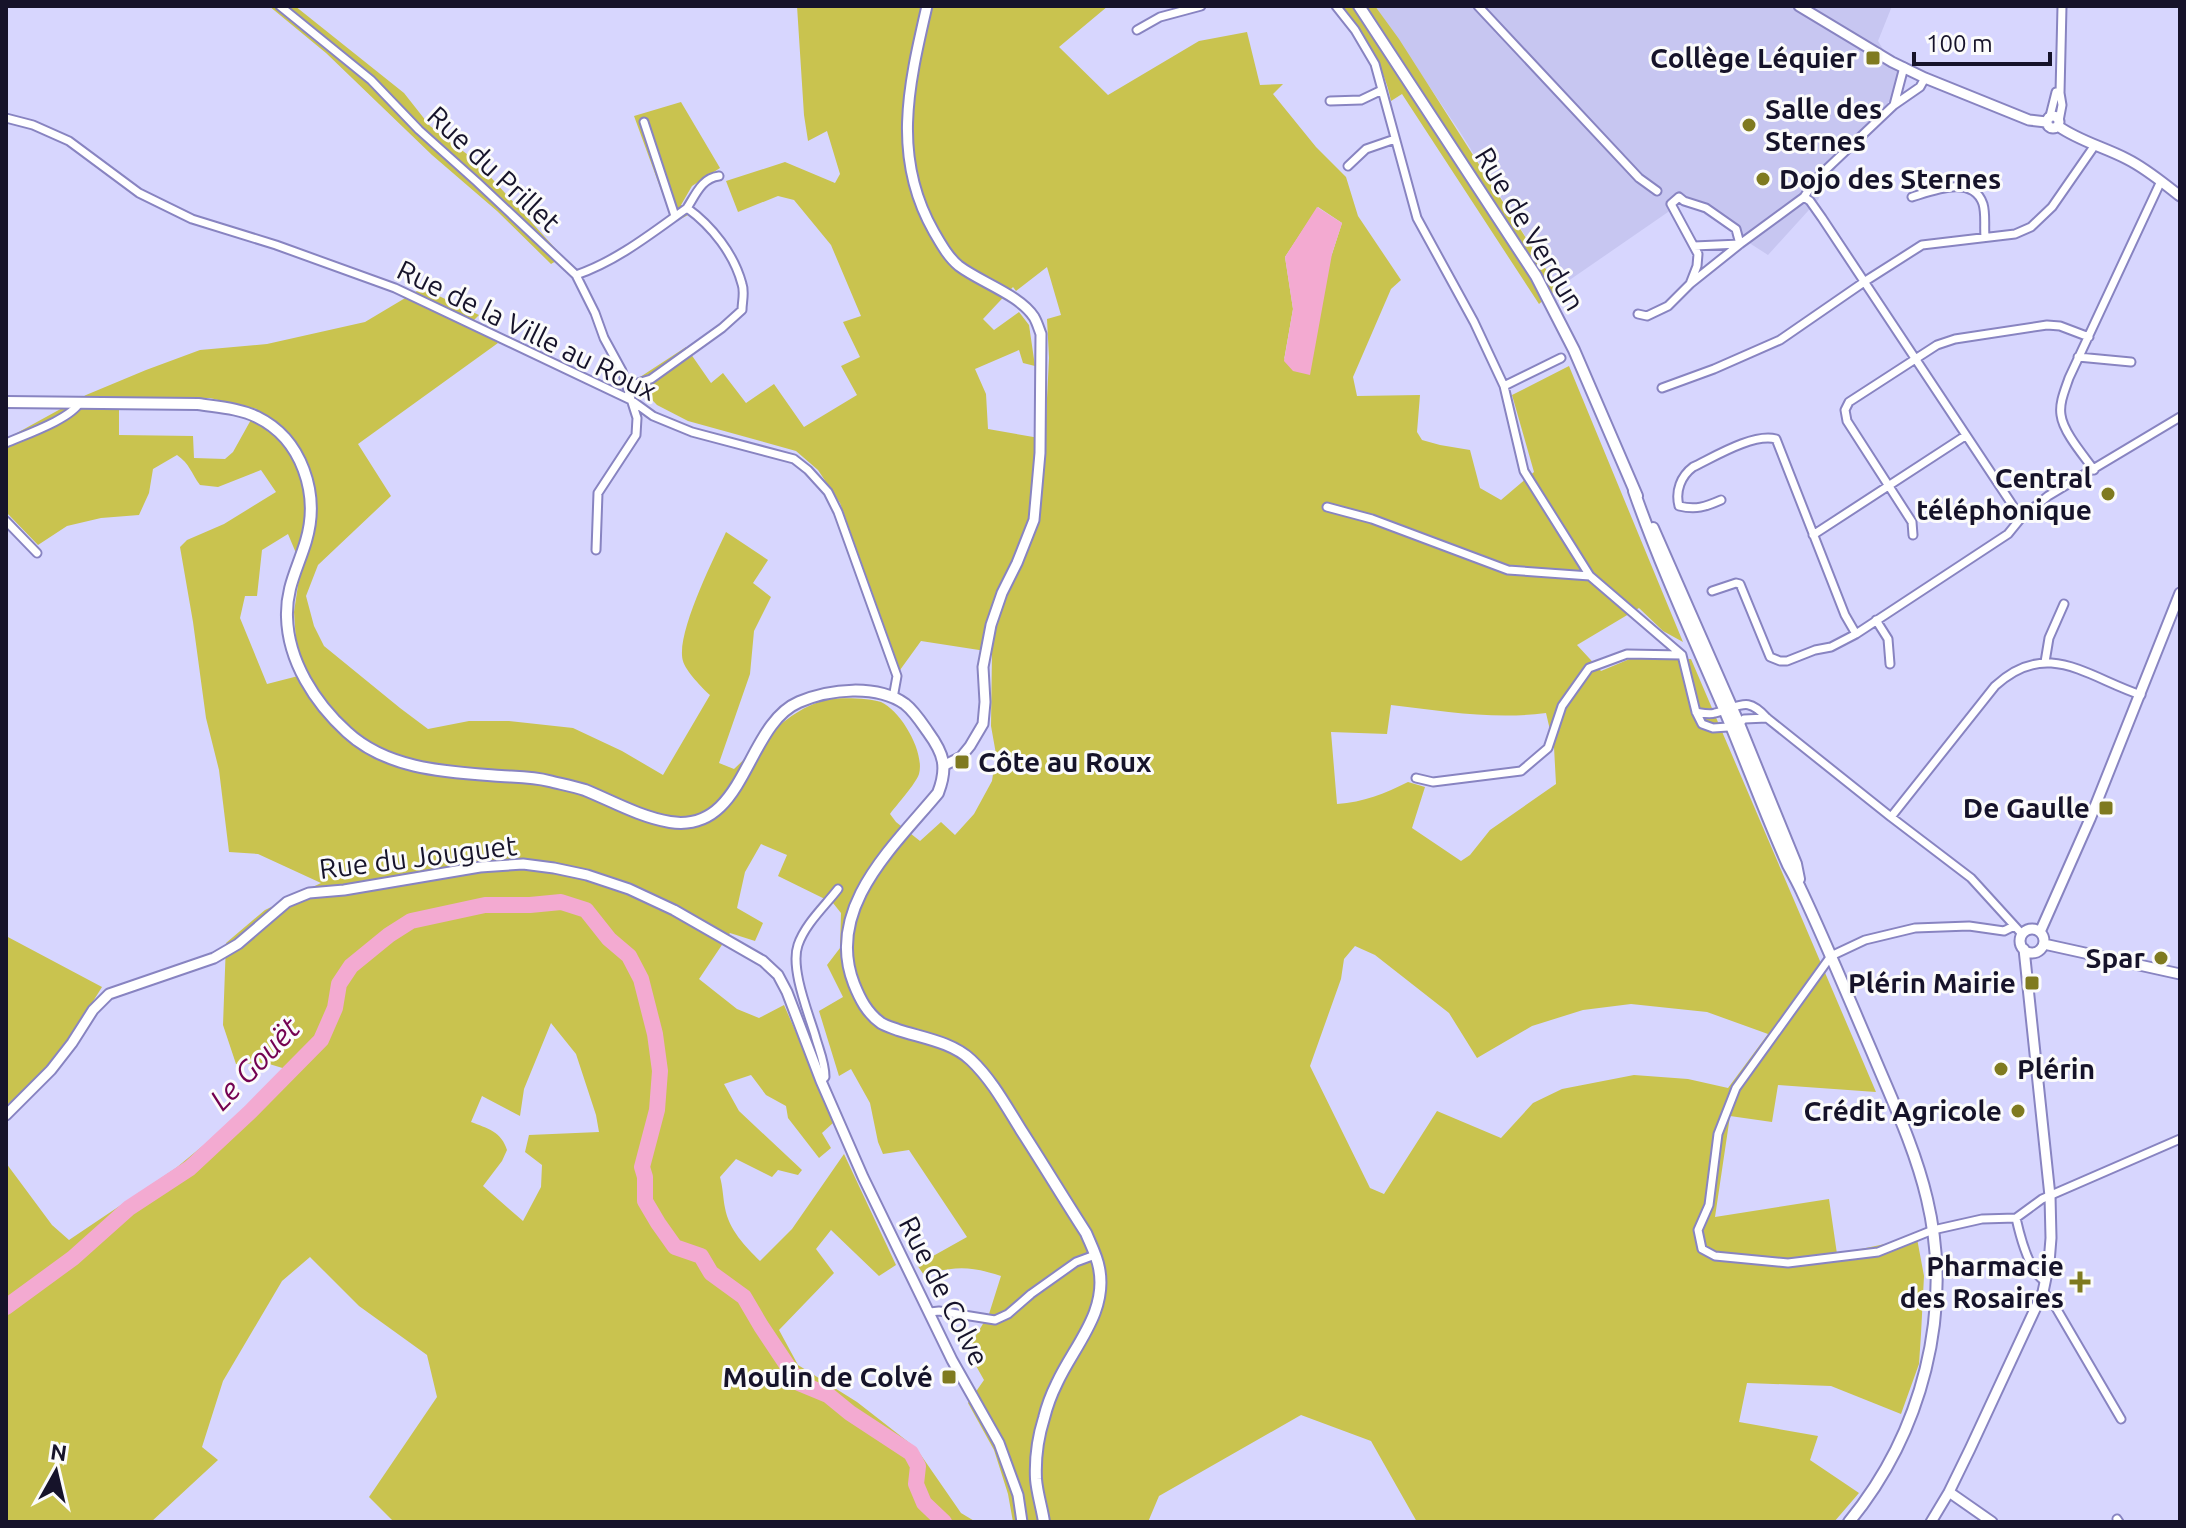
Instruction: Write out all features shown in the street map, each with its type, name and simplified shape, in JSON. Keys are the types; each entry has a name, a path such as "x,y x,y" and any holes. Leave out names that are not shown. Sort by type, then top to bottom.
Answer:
{"main road":[{"name":"Rue de Verdun","path":"1359,6 1536,276 1574,350 1634,491 1657,536 1728,708 1751,779 1831,956"},
{"path":"6,402 198,404 256,416 287,441 301,460 311,499 306,542 288,592 287,616 292,650 301,673 315,695 348,733 397,761 453,772 540,778 582,789 653,818 691,822 708,816 723,803 748,768 767,730 784,711 798,703 847,692 873,691 893,698 913,711 932,738 945,765 944,777 938,793 868,878 856,901 847,948 850,973 859,998 883,1024 953,1047 970,1059 1001,1099 1086,1233 1095,1255 1100,1286 1097,1306 1091,1323 1057,1382 1044,1416 1037,1449 1036,1481 1044,1522"},
{"path":"1831,956 1904,1128 1921,1176 1935,1254 1931,1354 1924,1379 1895,1453 1849,1522"}],"street":[{"name":"Rue du Prillet","path":"280,6 371,80 419,130 576,275 628,386 637,418 636,435 598,493 596,550"},
{"path":"927,6 908,90 907,117 908,154 922,212 941,245 956,263 1010,296 1034,316 1041,334 1040,439 1034,520 991,625 983,667 983,724 961,757 945,765"},
{"path":"1137,30 1160,17 1201,6"},
{"path":"1336,6 1375,64 1417,218 1474,322 1504,386 1524,471 1590,576 1682,655 1696,712 1702,724 1713,728 1735,725 1744,719 1767,718"},
{"path":"1478,6 1639,178 1657,191"},
{"path":"1799,6 1881,56 1925,78 2029,120 2053,121 2073,137 2147,170 2180,196"},
{"path":"2053,121 2062,105 2061,6"},
{"path":"1894,105 1904,67"},
{"path":"1638,314 1647,316 1668,306 1690,284 1804,197 1816,179 1894,105 1920,87 1925,78"},
{"path":"1330,101 1361,100 1382,90"},
{"name":"Rue de la Ville au Roux","path":"6,118 33,125 69,141 139,193 192,219 276,245 395,288 631,400 653,416 692,432 794,459 828,492 838,512 897,676 893,698"},
{"path":"644,122 675,216"},
{"path":"1348,166 1366,149 1395,139"},
{"path":"1662,388 1780,340 1922,245 2015,234 2031,227 2068,185 2095,145"},
{"path":"576,275 593,270 618,256 687,208 710,177 719,176"},
{"path":"2094,470 2061,418 2064,391 2161,181"},
{"path":"1912,197 1955,185 1976,194 1983,204 1985,237"},
{"path":"1690,284 1698,254 1671,204 1679,197 1706,208 1736,229 1740,244"},
{"path":"1804,197 1822,218 2021,518"},
{"path":"628,386 651,379 742,310 743,286 726,248 701,218 687,208"},
{"path":"1694,246 1740,244"},
{"path":"1913,535 1912,522 1847,421 1845,410 1849,402 1937,345 1955,339 2047,325 2060,326 2089,337"},
{"path":"2078,357 2131,362"},
{"path":"1504,386 1561,358"},
{"path":"6,443 63,417 77,408 80,402"},
{"path":"1712,591 1740,584 1770,657 1780,661 1831,647 1856,634 2008,534 2021,518 2048,496 2180,417"},
{"path":"1721,500 1701,509 1679,506 1677,499 1685,473 1748,442 1765,436 1776,439 1845,615 1856,634"},
{"path":"1813,535 1965,436"},
{"path":"1327,507 1372,519 1508,570 1590,576"},
{"path":"6,521 37,553"},
{"path":"2040,932 2090,819 2180,593"},
{"path":"2045,662 2049,638 2064,604"},
{"path":"1876,620 1888,639 1890,664"},
{"path":"1416,778 1433,782 1521,771 1548,748 1562,706 1589,668 1627,654 1682,655"},
{"path":"1891,817 1995,686 2019,669 2054,662 2141,695"},
{"path":"1696,712 1712,714 1744,703 1755,706 1971,878 2022,934"},
{"name":"Rue du Jouguet","path":"6,1115 51,1070 93,1010 109,994 214,958 238,944 287,902 309,893 480,867 523,864 587,875 629,889 674,910 763,961 778,975 787,992 821,1081"},
{"path":"821,1081 825,1077 825,1064 806,1005 796,963 797,947 838,889"},
{"path":"2014,926 2004,931 1969,926 1915,928 1865,940 1831,956 1736,1088 1718,1134 1709,1205 1698,1230 1702,1249 1715,1256 1788,1263 1878,1252 1933,1230 1982,1219 2016,1218 2030,1206 2050,1196 2180,1139"},
{"path":"1934,1521 2044,1287 2051,1238 2050,1196 2027,983 2028,951 2020,942 2022,934 2032,929 2040,932 2044,944 2040,950 2028,951"},
{"path":"2044,944 2180,974"},
{"name":"Rue de Colve","path":"821,1081 863,1177 952,1360 999,1443 1018,1495 1022,1522"},
{"path":"2016,1218 2037,1276 2121,1419"},
{"path":"930,1312 995,1320 1008,1314 1076,1262 1095,1255"},
{"path":"1949,1492 1992,1522"}],"shaded area":[{"path":"269,6 295,6 404,93 430,126 476,161 563,257 551,264 326,53"},
{"path":"797,6 1108,6 1059,47 1108,95 1199,41 1247,32 1260,85 1283,84 1273,94 1316,147 1346,177 1358,216 1401,280 1391,289 1353,377 1357,396 1420,395 1417,432 1422,440 1470,450 1480,488 1501,500 1534,472 1512,395 1569,366 1683,642 1663,631 1639,608 1577,645 1601,671 1632,658 1691,659 1876,1092 1778,1085 1772,1122 1730,1116 1715,1217 1829,1199 1837,1254 1885,1244 1916,1233 1924,1276 1919,1364 1901,1414 1831,1386 1747,1383 1739,1422 1818,1436 1810,1460 1859,1493 1834,1522 1417,1522 1371,1441 1301,1415 1159,1496 1148,1522 1013,1522 994,1450 968,1403 984,1380 967,1350 989,1314 1001,1276 962,1268 924,1275 917,1265 967,1237 909,1150 883,1154 870,1103 851,1069 839,1076 819,1011 843,997 827,965 840,948 841,913 833,903 778,876 787,855 761,844 745,872 737,908 763,923 755,941 730,933 699,979 737,1009 759,1018 784,1005 833,1123 822,1133 831,1148 819,1158 788,1118 786,1106 766,1095 751,1075 724,1084 739,1111 802,1170 798,1175 778,1170 772,1177 736,1159 720,1177 727,1216 738,1237 760,1261 792,1229 844,1154 896,1265 879,1276 831,1230 816,1249 834,1273 779,1330 798,1365 857,1402 916,1448 961,1513 976,1522 394,1522 369,1497 437,1397 427,1355 359,1306 310,1257 282,1281 223,1381 202,1447 218,1460 151,1522 6,1522 6,1163 52,1225 69,1240 176,1168 269,1091 289,1070 266,1063 236,1064 223,1025 226,943 265,910 321,883 258,854 229,852 219,770 206,718 180,547 187,540 224,524 276,492 261,470 218,487 200,485 188,465 177,455 153,469 149,493 139,515 101,518 67,526 38,545 6,512 6,439 86,395 200,350 267,344 365,322 422,288 479,315 469,325 498,343 358,444 391,496 318,565 306,596 314,626 324,646 428,729 469,721 509,721 573,728 663,775 710,695 687,669 682,649 697,596 726,532 768,560 753,583 771,597 754,631 750,674 719,763 734,769 776,728 812,705 838,698 881,702 896,714 910,733 920,765 917,778 890,814 920,841 941,822 955,835 974,814 992,781 996,754 991,726 992,652 921,641 900,670 840,503 818,470 796,451 688,421 657,405 634,381 686,347 711,383 723,373 746,403 774,384 804,427 857,395 841,366 860,357 843,322 861,316 831,245 794,200 778,196 738,212 726,181 785,162 835,183 840,174 827,131 808,141","holes":["1318,207 1342,223 1332,254 1284,360 1293,309 1285,257","1047,267 1061,315 1047,319 1049,358 1045,439 988,429 986,394 975,369 1019,350 1023,363 1035,366 1029,325 1019,312 994,330 983,319 1013,287 1016,291","119,397 210,398 257,409 233,452 225,459 194,458 193,436 119,435","288,534 301,565 294,612 296,641 306,674 267,684 240,618 245,596 257,596 262,550","1391,705 1488,715 1546,713 1554,747 1556,784 1490,830 1470,855 1461,861 1412,828 1425,787 1408,782 1374,797 1337,804 1331,732 1387,734","1355,946 1375,955 1449,1013 1477,1058 1532,1026 1583,1010 1631,1004 1707,1012 1768,1034 1728,1088 1688,1079 1634,1075 1562,1089 1533,1103 1501,1138 1437,1111 1384,1194 1370,1188 1310,1066 1341,979 1344,959","551,1023 576,1054 599,1132 529,1135 525,1152 542,1165 541,1187 523,1221 483,1186 502,1161 507,1150 505,1144 493,1132 471,1122 482,1096 520,1116 524,1089"]},
{"path":"1341,6 1375,6 1399,39 1558,288 1539,304 1402,94 1391,101 1378,63"},
{"path":"1375,6 1892,6 1878,41 1905,85 1850,142 1818,200 1768,255 1684,201 1558,288 1460,132"},
{"path":"681,102 720,168 692,186 681,205 690,214 673,223 634,116"},
{"path":"1317,207 1342,223 1332,254 1310,375 1293,371 1284,361 1293,309 1285,257"},
{"path":"6,936 102,987 48,1068 6,1106"}],"waterway":[{"name":"Le Gouët","path":"6,1307 73,1258 129,1208 190,1168 250,1112 321,1040 335,1008 339,984 351,966 389,935 411,921 485,905 561,902 586,910 609,939 629,956 641,979 655,1034 660,1071 657,1110 642,1167 645,1201 658,1223 675,1247 701,1256 711,1273 744,1297 799,1383 828,1395 911,1453 918,1466 916,1484 924,1503 944,1522"}],"place":[{"name":"Collège Léquier","path":"1873,58"},
{"name":"Salle des Sternes","path":"1749,125"},
{"name":"Dojo des Sternes","path":"1763,179"},
{"name":"Central téléphonique","path":"2108,494"},
{"name":"Côte au Roux","path":"962,762"},
{"name":"De Gaulle","path":"2106,808"},
{"name":"Spar","path":"2161,958"},
{"name":"Plérin Mairie","path":"2032,983"},
{"name":"Plérin","path":"2001,1069"},
{"name":"Crédit Agricole","path":"2018,1111"},
{"name":"Pharmacie des Rosaires","path":"2080,1282"},
{"name":"Moulin de Colvé","path":"949,1377"}]}
